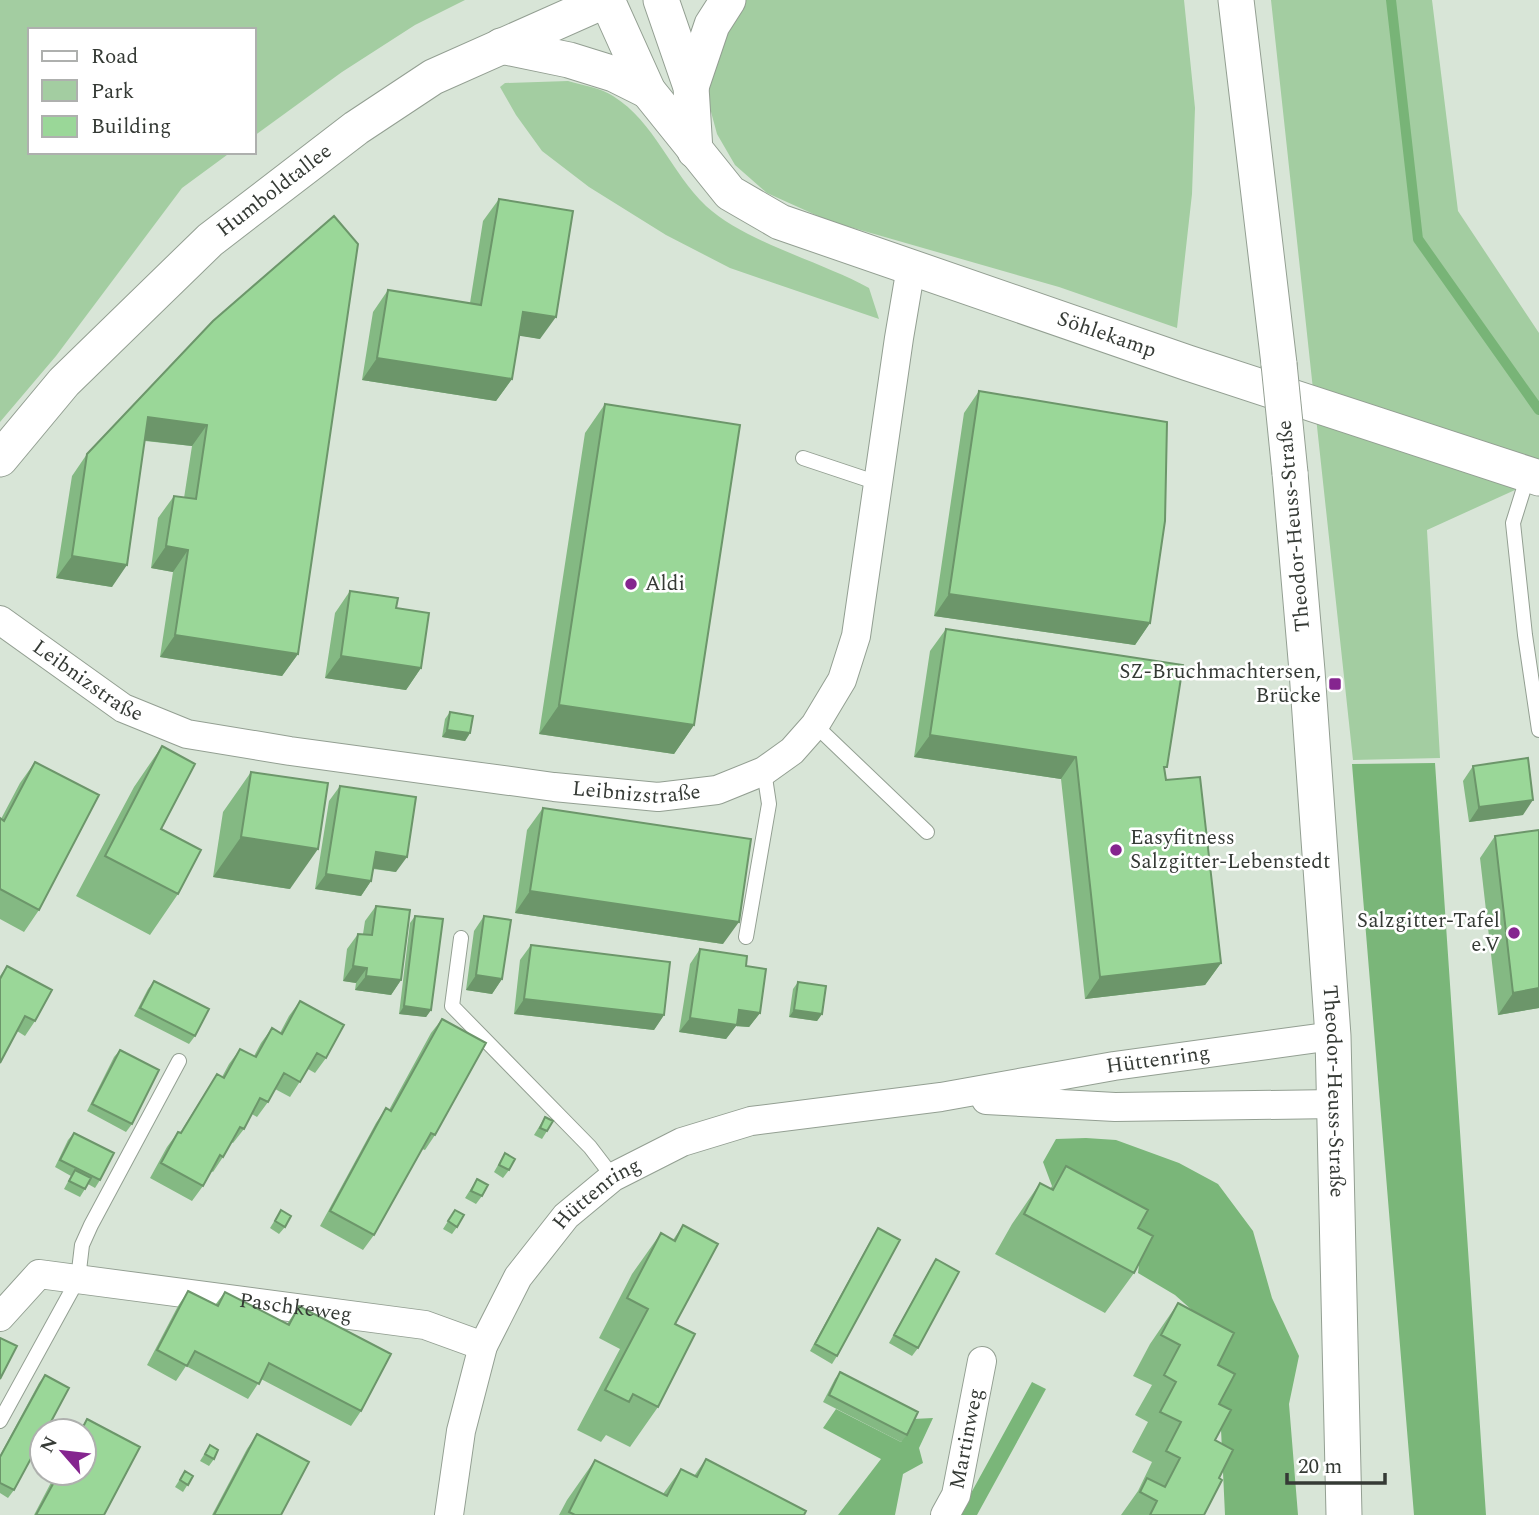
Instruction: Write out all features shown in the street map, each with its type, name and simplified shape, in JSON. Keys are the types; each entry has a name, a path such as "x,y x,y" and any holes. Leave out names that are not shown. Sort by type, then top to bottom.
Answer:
{"street":[{"name":"Humboldtallee","path":"0,459 64,382 210,240 356,128 433,77 606,0"},
{"name":"Söhlekamp","path":"606,0 648,91 730,192 779,222 1188,363 1534,476"},
{"path":"661,0 691,87 695,151"},
{"path":"691,87 712,24 728,0"},
{"name":"Theodor-Heuss-Straße","path":"1236,0 1279,364 1313,741 1333,1037 1344,1515"},
{"path":"501,46 569,60 614,74 648,91"},
{"name":"Leibnizstraße","path":"0,620 123,708 187,734 290,751 554,787 658,797 717,790 764,771 792,751 815,725 842,680 856,636 911,267"},
{"name":"Hüttenring","path":"449,1515 461,1431 483,1346 518,1277 566,1216 613,1177 682,1142 751,1121 941,1097 1114,1066 1333,1037"},
{"name":"Hüttenring","path":"941,1097 1115,1107 1335,1104"},
{"name":"Paschkeweg","path":"0,1317 39,1274 425,1325 483,1346"},
{"name":"Martinweg","path":"945,1515 956,1494 982,1361"}],"lane":[{"path":"803,458 878,483"},
{"path":"1534,476 1513,523 1539,730"},
{"path":"815,725 927,832"},
{"path":"746,937 769,804 764,771"},
{"path":"461,938 452,1006 590,1147 613,1177"},
{"path":"0,1420 78,1279 82,1245 91,1225 179,1061"}],"green space":[{"path":"0,0 465,0 415,25 342,72 256,135 256,28 28,28 28,154 228,154 182,188 56,356 0,422"},
{"path":"746,0 1184,0 1195,108 1192,194 1177,328 1059,287 829,221 767,193 735,165 717,134 707,97 713,58 733,14"},
{"path":"1271,0 1432,0 1458,211 1539,333 1539,479 1427,530 1440,758 1353,760"},
{"path":"568,81 603,91 628,107 652,134 694,193 722,219 762,241 869,288 879,319 730,268 666,235 589,187 542,151 500,87 505,83"},
{"path":"1435,763 1486,1515 1414,1515 1352,764"},
{"path":"1056,1139 1116,1140 1179,1163 1218,1184 1253,1231 1272,1298 1299,1356 1289,1404 1298,1515 1225,1515 1218,1365 1211,1327 1175,1295 1138,1273 1141,1248 1052,1186 1043,1162"},
{"path":"1032,1382 1046,1389 977,1515 959,1515"},
{"path":"836,1409 901,1442 913,1419 933,1418 919,1448 923,1463 903,1474 895,1515 838,1515 881,1459 823,1428"}],"building":[{"path":"499,199 573,211 556,317 523,312 512,379 377,358 388,290 481,305"},
{"path":"334,216 358,244 298,654 175,635 188,550 166,546 174,496 196,499 207,425 148,417 127,565 72,556 87,454 213,321"},
{"path":"979,391 1167,422 1165,521 1150,623 949,594"},
{"name":"Aldi","path":"605,404 740,425 694,725 559,705"},
{"path":"350,591 398,598 396,608 429,613 421,668 341,656"},
{"path":"946,629 1183,665 1167,767 1164,767 1166,780 1200,777 1221,963 1100,977 1076,757 930,735"},
{"path":"450,712 473,716 470,733 447,730"},
{"path":"162,746 195,764 161,829 201,850 178,894 105,856"},
{"path":"1528,758 1533,800 1479,807 1473,766"},
{"path":"35,762 99,795 39,910 0,889 0,818 4,821"},
{"path":"251,772 328,783 318,849 241,837"},
{"path":"340,786 416,797 407,857 376,852 371,881 326,874"},
{"path":"543,808 751,839 739,922 530,891"},
{"path":"1539,830 1539,988 1513,993 1495,836"},
{"path":"376,906 410,910 401,980 366,976 367,968 353,966 358,934 372,935"},
{"path":"415,916 443,919 431,1010 404,1006"},
{"path":"484,916 511,920 502,979 476,975"},
{"path":"531,945 670,962 664,1015 524,999"},
{"path":"700,949 747,956 746,966 766,969 760,1013 739,1010 737,1025 690,1018"},
{"path":"7,966 52,990 35,1021 25,1016 0,1063 0,979"},
{"path":"154,981 209,1009 195,1036 140,1008"},
{"path":"798,982 826,986 822,1014 794,1010"},
{"path":"300,1001 344,1025 326,1058 317,1053 300,1082 284,1073 268,1102 260,1098 244,1129 240,1127 203,1186 161,1163 178,1132 181,1133 217,1074 224,1078 240,1049 256,1057 272,1028 282,1034"},
{"path":"442,1019 486,1043 435,1135 431,1133 374,1235 330,1211 386,1108 391,1111"},
{"path":"120,1050 159,1070 132,1124 92,1104"},
{"path":"545,1117 553,1121 547,1131 540,1128"},
{"path":"74,1133 114,1153 100,1180 60,1160"},
{"path":"505,1153 515,1159 509,1170 499,1165"},
{"path":"1066,1166 1148,1210 1138,1228 1153,1236 1134,1273 1024,1214 1040,1183 1053,1190"},
{"path":"75,1170 91,1178 85,1189 69,1181"},
{"path":"477,1179 488,1185 482,1196 471,1191"},
{"path":"281,1210 291,1216 285,1227 275,1221"},
{"path":"455,1210 464,1215 457,1227 448,1221"},
{"path":"683,1225 718,1244 675,1324 695,1334 658,1407 633,1394 629,1402 605,1390 648,1309 627,1298 661,1233 675,1241"},
{"path":"878,1228 900,1240 837,1356 815,1344"},
{"path":"936,1259 959,1272 918,1348 894,1335"},
{"path":"188,1291 218,1306 225,1292 289,1325 299,1306 391,1354 361,1411 269,1363 259,1384 195,1351 187,1366 157,1350"},
{"path":"1178,1303 1234,1333 1218,1365 1235,1374 1219,1404 1231,1410 1215,1440 1233,1450 1219,1478 1222,1480 1204,1515 1150,1515 1157,1501 1140,1492 1147,1478 1165,1487 1180,1458 1166,1451 1181,1422 1160,1412 1176,1382 1164,1375 1180,1345 1161,1335"},
{"path":"0,1338 17,1346 0,1379"},
{"path":"840,1372 918,1412 907,1435 829,1395"},
{"path":"45,1375 69,1388 53,1417 28,1417 28,1464 14,1490 0,1483 0,1457"},
{"path":"98,1425 140,1447 104,1515 36,1515 51,1487 98,1487"},
{"path":"257,1434 309,1462 281,1515 214,1515"},
{"path":"210,1445 218,1450 214,1459 205,1454"},
{"path":"706,1459 806,1511 804,1515 575,1515 569,1512 595,1460 667,1496 681,1469 697,1477"},
{"path":"185,1471 193,1476 188,1485 180,1480"}],"waterway":[{"path":"1391,0 1418,239 1539,410"}],"place":[{"name":"Aldi","path":"631,584"},
{"name":"SZ-Bruchmachtersen, Brücke","path":"1335,684"},
{"name":"Easyfitness Salzgitter-Lebenstedt","path":"1116,850"},
{"name":"Salzgitter-Tafel e.V","path":"1514,933"}]}
